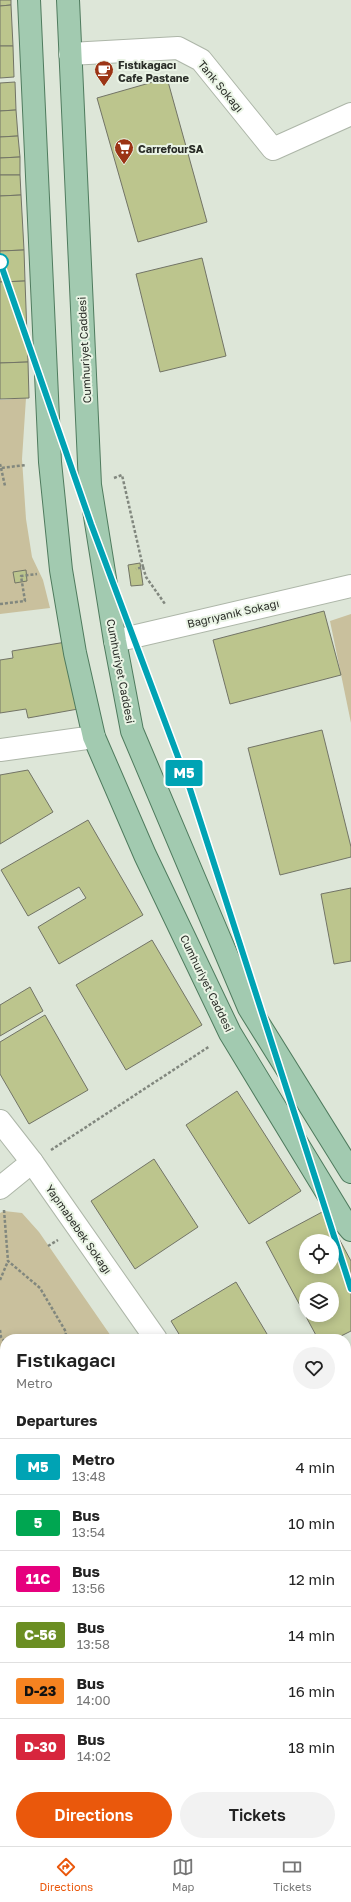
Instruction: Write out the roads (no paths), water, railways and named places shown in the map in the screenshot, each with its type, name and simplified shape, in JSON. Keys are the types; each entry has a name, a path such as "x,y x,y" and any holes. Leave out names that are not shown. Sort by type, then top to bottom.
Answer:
{"main road":[{"name":"Cumhuriyet Caddesi","path":"29,0 50,462 61,570 75,653 94,738 145,855 230,1033 351,1230"},
{"name":"Cumhuriyet Caddesi","path":"68,0 90,485 114,640 132,731 249,1008 351,1172"}],"street":[{"name":"Tank Sokağı","path":"70,54 178,48 201,60 273,149 351,114"},
{"name":"Bağrıyanık Sokağı","path":"114,640 351,586"},
{"path":"0,750 94,738"},
{"name":"Yapmabebek Sokağı","path":"0,1121 32,1162 152,1334"},
{"path":"0,1188 32,1162"}],"metro line":[{"name":"M5","path":"0,262 91,524 190,789 351,1289"}],"place":[{"name":"Fıstıkağacı Cafe Pastane","path":"104,87"},
{"name":"CarrefourSA","path":"124,165"}]}
